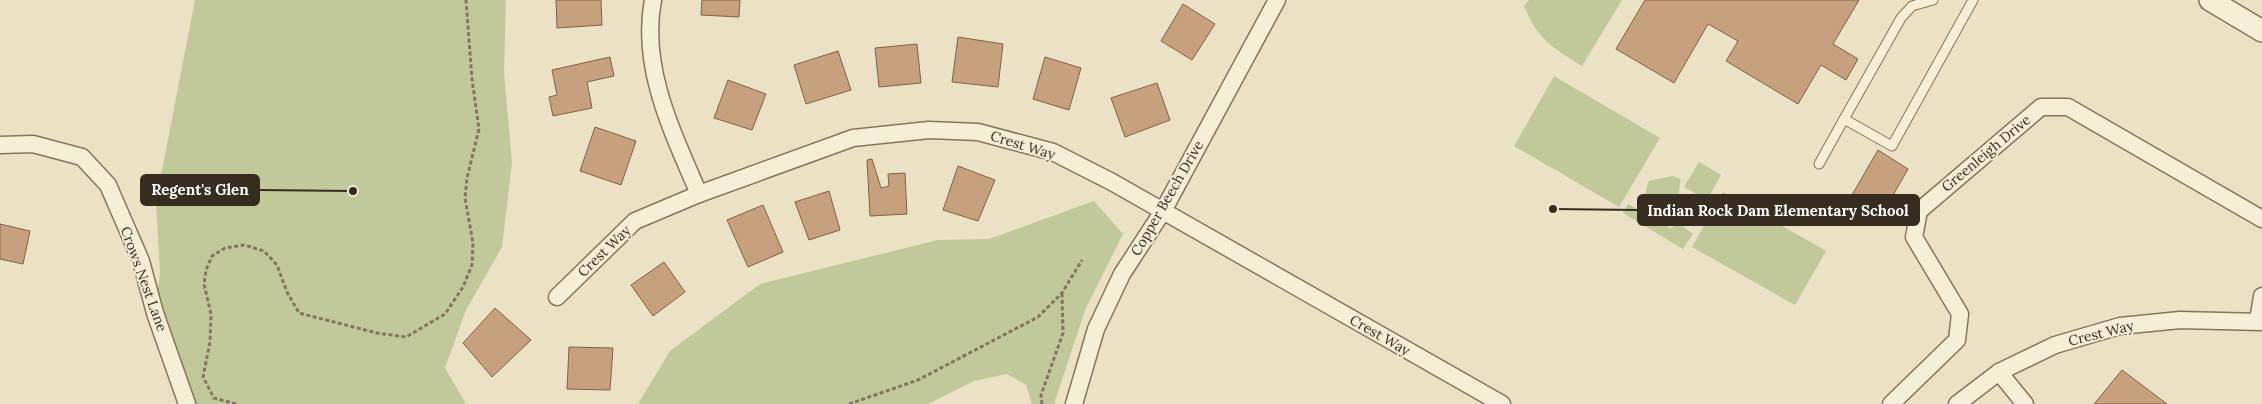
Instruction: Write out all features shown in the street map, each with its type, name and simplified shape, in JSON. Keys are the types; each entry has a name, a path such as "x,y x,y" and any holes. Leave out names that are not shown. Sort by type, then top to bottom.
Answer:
{"street":[{"path":"653,0 651,51 658,90 665,115 699,194"},
{"name":"Copper Beech Drive","path":"1074,404 1096,329 1122,274 1163,211 1277,0"},
{"path":"2210,0 2262,31"},
{"name":"Greenleigh Drive","path":"1891,404 1957,340 1960,314 1914,237 1919,210 2041,107 2068,107 2262,219"},
{"name":"Crest Way","path":"557,297 636,221 699,194 853,138 928,130 978,132 1053,152 1163,211 1502,404"},
{"name":"Crows Nest Lane","path":"0,144 33,144 82,157 108,185 141,261 154,313 187,404"},
{"path":"2260,321 2262,296"},
{"name":"Crest Way","path":"1957,404 2000,372 2055,345 2120,326 2180,320 2260,321"},
{"path":"2000,372 2025,404"}],"lane":[{"path":"1819,164 1901,18 1912,6 1933,0"},
{"path":"1844,118 1892,146 1973,0"}],"path":[{"path":"236,404 214,398 203,377 210,342 211,314 204,284 206,270 212,256 225,248 244,245 264,251 277,265 287,292 299,313 377,333 406,337 445,314 464,287 472,266 473,243 465,198 467,178 479,129 472,79 466,0"},
{"path":"849,404 918,380 1038,318 1062,293 1082,260"},
{"path":"1042,404 1041,395 1063,333 1062,293"}],"green space":[{"path":"195,0 506,0 504,72 512,163 502,247 466,310 445,368 466,404 187,404 155,313 160,273 156,201"},
{"path":"1529,0 1622,0 1582,66 1554,48 1541,35 1529,18 1524,6"},
{"path":"1554,76 1660,138 1619,207 1514,146"},
{"path":"1699,162 1721,175 1707,200 1684,187"},
{"path":"1673,176 1680,179 1678,196 1673,207 1660,217 1649,206 1646,196 1647,186 1649,181"},
{"path":"1723,192 1826,251 1795,305 1692,247"},
{"path":"1094,201 1123,234 1085,310 1054,404 1032,404 1026,385 1007,374 974,381 928,404 638,404 670,351 760,284 938,240 989,239"},
{"path":"1628,204 1670,228 1680,224 1693,234 1683,249 1623,213"}],"building":[{"path":"556,0 601,0 602,25 557,28"},
{"path":"702,0 740,0 739,17 701,15"},
{"path":"1645,0 1859,0 1833,44 1858,59 1846,80 1821,65 1798,104 1726,61 1738,41 1708,24 1674,83 1616,49"},
{"path":"1183,4 1215,24 1192,60 1161,41"},
{"path":"958,37 1003,44 998,87 952,82"},
{"path":"917,44 921,83 879,87 875,48"},
{"path":"838,51 851,90 806,104 794,65"},
{"path":"610,57 614,76 587,82 592,108 553,116 549,97 557,95 552,70"},
{"path":"1045,57 1081,68 1069,110 1033,99"},
{"path":"728,80 766,94 752,130 714,118"},
{"path":"1157,83 1170,120 1125,137 1111,98"},
{"path":"595,127 636,141 621,185 580,171"},
{"path":"1878,150 1908,169 1876,225 1845,207"},
{"path":"872,159 881,188 889,186 888,174 905,173 907,214 870,216 867,160"},
{"path":"958,166 995,180 978,221 943,210"},
{"path":"829,191 840,230 809,240 795,202"},
{"path":"763,205 783,252 748,267 727,220"},
{"path":"0,224 30,231 23,264 0,259"},
{"path":"664,262 685,292 653,316 631,285"},
{"path":"495,308 531,340 492,377 463,343"},
{"path":"569,347 613,348 610,390 567,389"},
{"path":"2122,370 2167,404 2094,404"}],"place":[{"name":"Regent's Glen","path":"353,191"},
{"name":"Indian Rock Dam Elementary School","path":"1553,209"}]}
